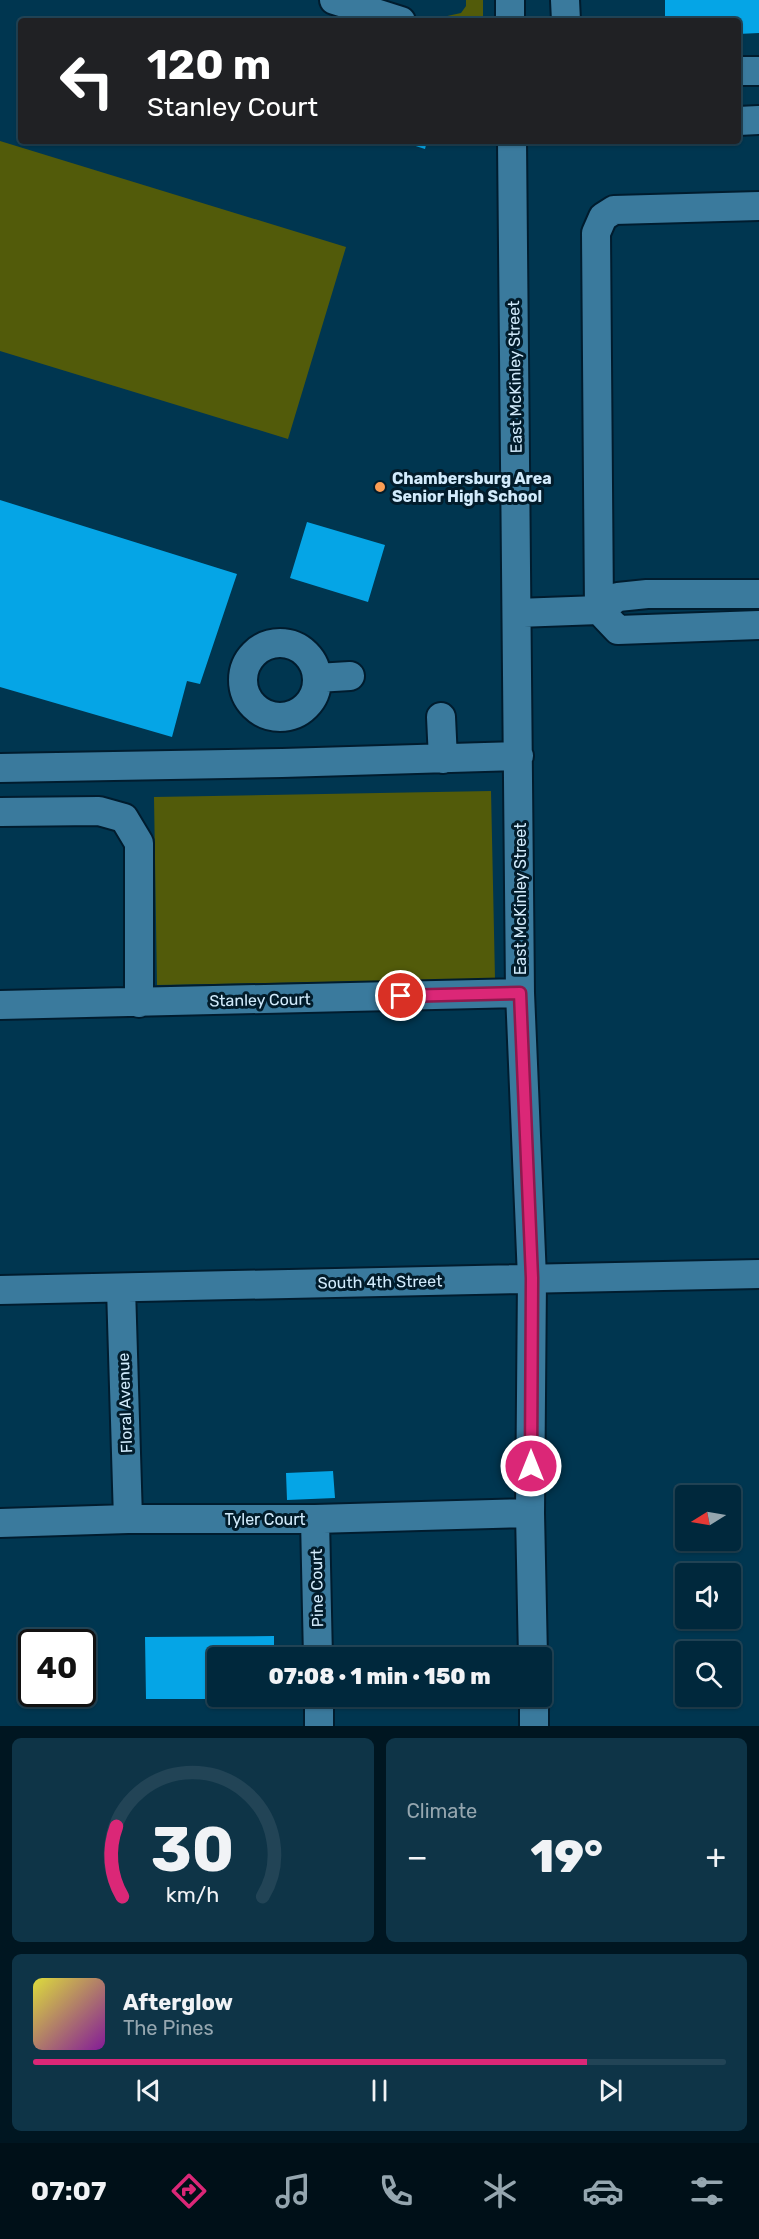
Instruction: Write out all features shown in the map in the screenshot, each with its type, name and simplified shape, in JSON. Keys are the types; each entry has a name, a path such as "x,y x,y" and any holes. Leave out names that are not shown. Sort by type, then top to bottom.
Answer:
{"street":[{"path":"334,0 391,18"},
{"path":"510,0 510,18"},
{"path":"565,0 566,18"},
{"path":"741,71 759,71"},
{"path":"741,121 759,120"},
{"name":"East McKinley Street","path":"512,144 520,993 532,1278 530,1514 533,1647"},
{"path":"759,206 614,210 603,217 597,233 599,610 618,630 759,625"},
{"path":"518,613 599,610 618,597 647,594 759,594"},
{"path":"279,642 302,649 311,658 317,678 315,693 309,704 300,712 288,717 264,714 253,706 246,696 243,684 244,671 256,651 279,642"},
{"path":"317,678 350,676"},
{"path":"280,717 282,763"},
{"path":"441,717 443,759"},
{"path":"0,768 519,756"},
{"path":"0,812 99,811 124,818 139,843 139,1003"},
{"name":"Stanley Court","path":"0,1005 520,993"},
{"name":"South 4th Street","path":"0,1290 759,1274"},
{"name":"Floral Avenue","path":"121,1288 128,1519"},
{"name":"Tyler Court","path":"0,1523 128,1519 315,1519 530,1514"},
{"name":"Pine Court","path":"315,1519 318,1647"},
{"path":"319,1707 319,1726"},
{"path":"534,1707 534,1726"}],"green space":[{"path":"466,0 483,0 483,18 438,18 461,13 466,6"},
{"path":"0,141 346,247 288,439 0,351"},
{"path":"491,791 495,979 157,985 154,797"}],"building":[{"path":"665,0 759,0 759,33 741,34 741,18 665,18"},
{"path":"409,144 426,144 425,149"},
{"path":"0,500 237,574 200,684 187,681 172,737 0,687"},
{"path":"307,522 385,545 368,602 290,578"},
{"path":"333,1471 335,1498 287,1500 286,1473"},
{"path":"274,1636 274,1647 207,1647 207,1699 146,1699 145,1637"}],"place":[{"name":"Chambersburg Area Senior High School","path":"380,487"}],"route":[{"path":"401,996 520,993 532,1278 531,1466"}]}
